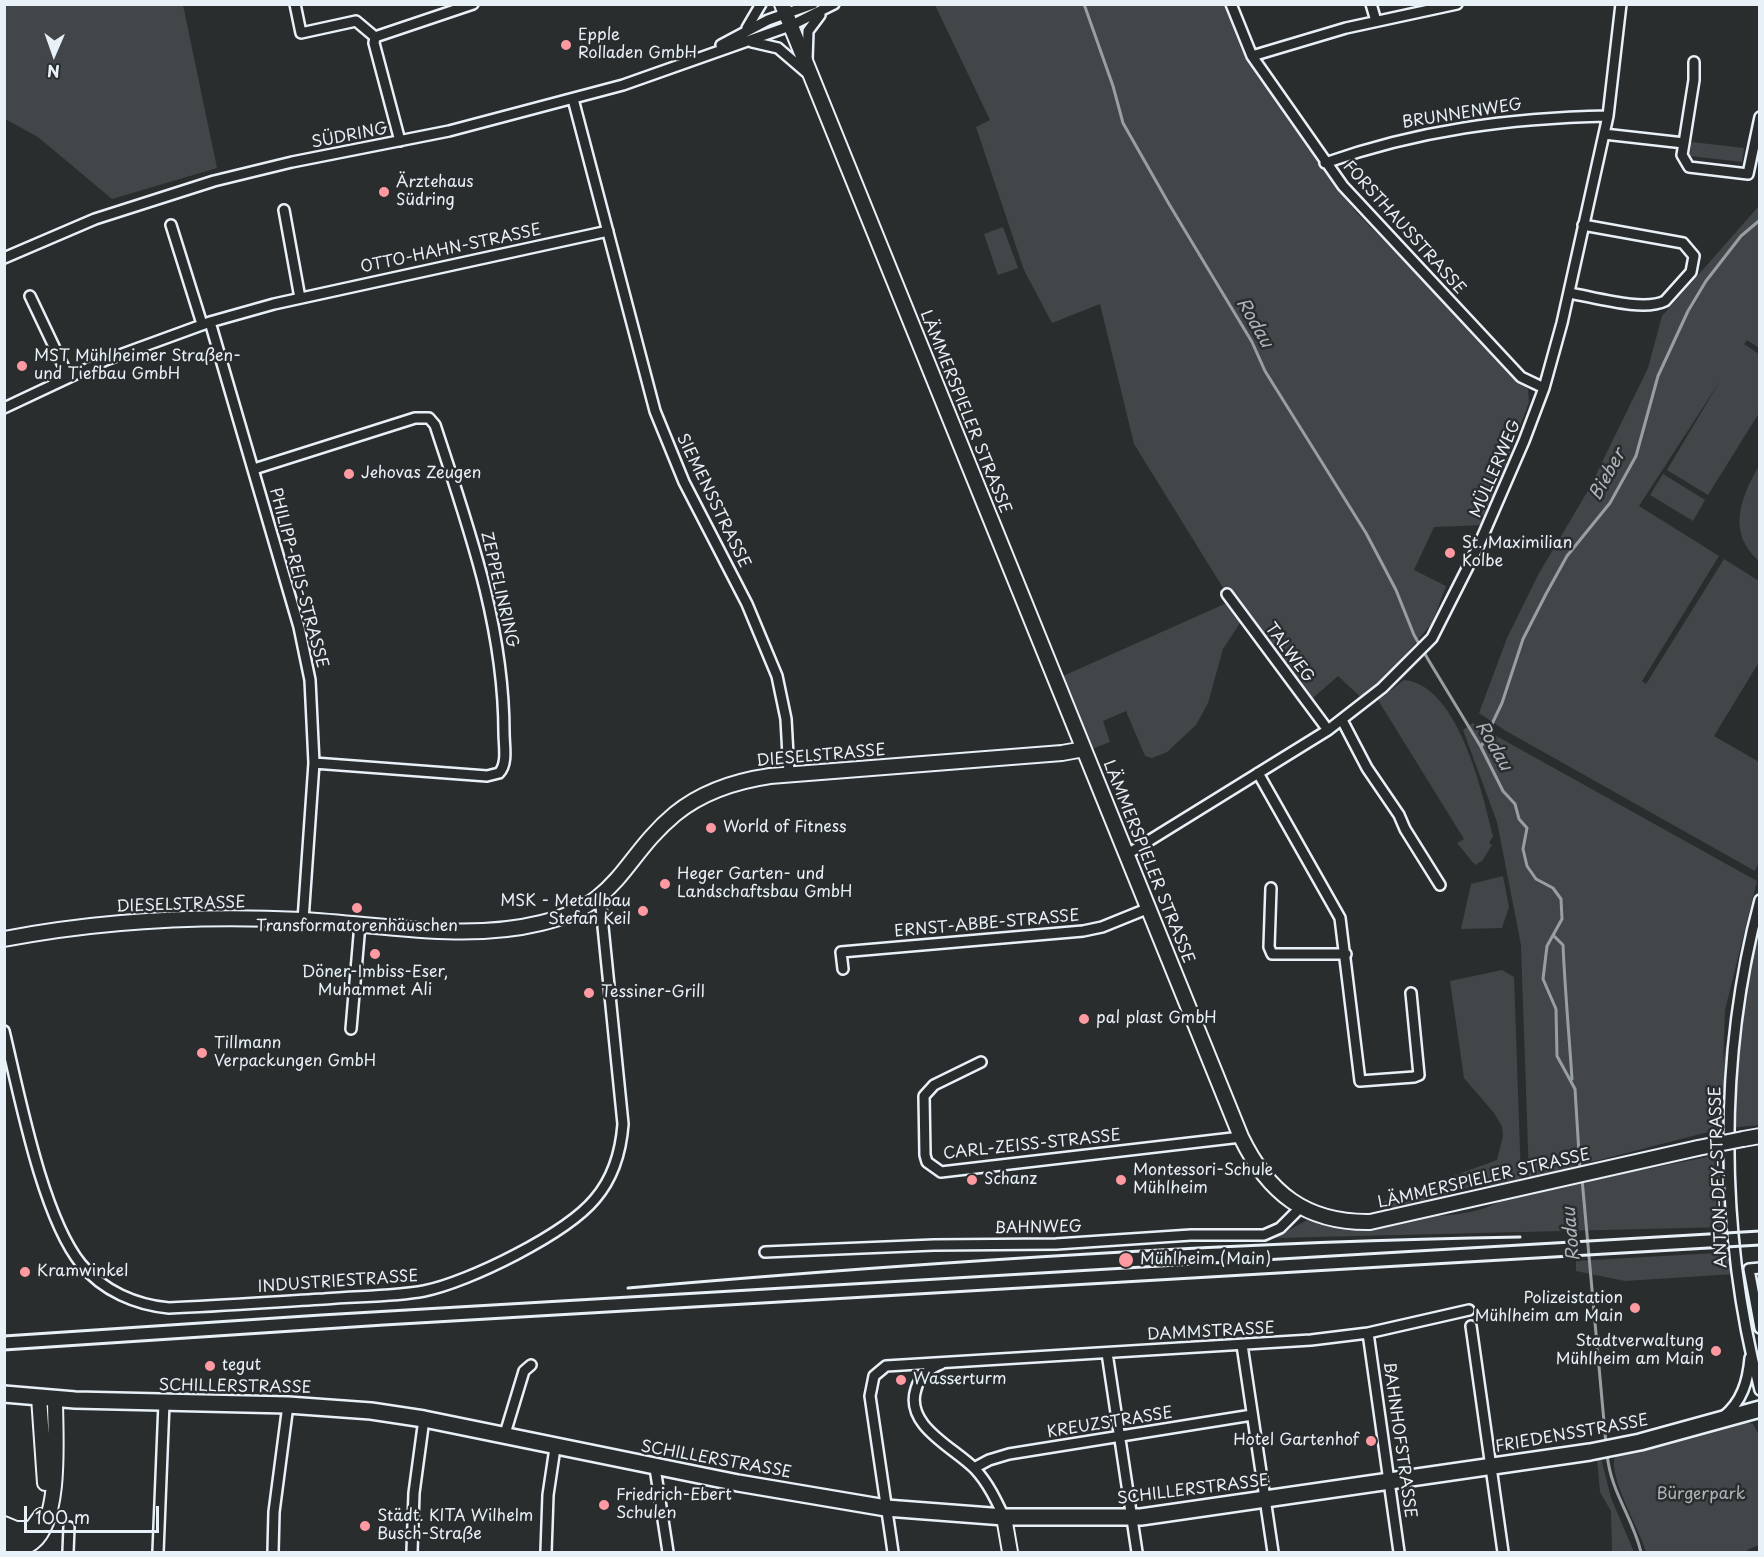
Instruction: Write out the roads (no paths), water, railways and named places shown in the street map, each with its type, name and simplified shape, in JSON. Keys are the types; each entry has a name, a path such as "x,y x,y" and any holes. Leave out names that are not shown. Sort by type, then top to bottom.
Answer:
{"main road":[{"name":"LÄMMERSPIELER STRASSE","path":"785,14 1241,1137 1263,1174 1300,1207 1337,1220 1370,1222 1609,1167 1760,1136"},
{"name":"DIESELSTRASSE","path":"4,939 144,920 225,918 303,920 438,930 517,928 544,923 571,914 600,897 620,879 656,833 686,806 734,783 789,774 1062,753 1084,749"},
{"name":"SCHILLERSTRASSE","path":"4,1394 55,1399 344,1408 424,1419 655,1468 886,1508 1004,1517 1132,1517 1389,1481"},
{"path":"4,1540 34,1527 41,1516 45,1499 39,1397"},
{"path":"7,1552 28,1547 45,1525 51,1505 55,1399"},
{"name":"FRIEDENSSTRASSE","path":"1389,1481 1613,1448 1760,1409"},
{"path":"1004,1517 1010,1552"},
{"path":"4,1524 21,1530 34,1527"}],"street":[{"path":"295,4 301,33 356,21 375,37"},
{"path":"375,37 473,4"},
{"path":"741,38 761,4"},
{"path":"785,14 813,4"},
{"name":"FORSTHAUSSTRASSE","path":"1231,4 1252,56 1325,163 1354,200 1521,377 1544,388"},
{"path":"1371,4 1376,21"},
{"path":"1252,56 1316,36 1457,4"},
{"name":"MÜLLERWEG","path":"1126,855 1328,730 1382,688 1432,638 1478,547 1524,441 1544,388 1569,293 1608,116 1621,4"},
{"path":"785,14 830,7"},
{"name":"LÄMMERSPIELER STRASSE","path":"810,77 808,31 830,7"},
{"name":"SÜDRING","path":"4,258 95,219 214,181 292,162 400,141 573,99 647,77 706,54 785,14"},
{"path":"375,37 374,44 400,141"},
{"name":"LÄMMERSPIELER STRASSE","path":"741,38 778,48 796,61 810,77"},
{"path":"1694,62 1694,80 1682,155 1689,167 1748,174 1760,117"},
{"name":"SIEMENSSTRASSE","path":"573,99 646,381 658,419 684,482 747,604 777,676 786,719 789,774"},
{"name":"BRUNNENWEG","path":"1325,163 1382,144 1467,126 1520,119 1608,116"},
{"path":"1604,134 1683,143"},
{"path":"284,210 300,298"},
{"path":"171,225 206,323"},
{"path":"1569,293 1641,305 1659,304 1665,301 1694,267 1694,256 1683,243 1583,225"},
{"name":"OTTO-HAHN-STRASSE","path":"4,408 68,376 206,323 300,298 608,231"},
{"path":"30,296 68,376"},
{"name":"PHILIPP-REIS-STRASSE","path":"206,323 254,469 305,654 314,723 314,763 303,920"},
{"name":"ZEPPELINRING","path":"254,469 415,418 429,418 435,425 472,539 492,613 503,688 504,760 499,772 487,776 314,763"},
{"name":"TALWEG","path":"1227,594 1328,730"},
{"path":"1342,720 1367,768 1399,815 1405,829 1440,885"},
{"path":"1258,773 1336,909 1343,926 1350,1015 1360,1081 1419,1075 1411,993"},
{"path":"1271,888 1269,947 1272,954 1346,954"},
{"name":"INDUSTRIESTRASSE","path":"4,1031 36,1156 59,1227 81,1264 110,1290 138,1302 169,1308 424,1291 474,1275 501,1263 570,1221 595,1199 611,1174 621,1144 623,1113 600,897"},
{"name":"ANTON-DEY-STRASSE","path":"1760,900 1738,1002 1729,1091 1735,1249 1750,1347 1758,1368 1760,1390"},
{"name":"ERNST-ABBE-STRASSE","path":"843,969 841,952 1083,931 1102,927 1149,908"},
{"path":"351,1029 360,924"},
{"name":"CARL-ZEISS-STRASSE","path":"981,1062 934,1085 924,1096 925,1155 927,1162 941,1172 1241,1137"},
{"name":"BAHNWEG","path":"765,1252 934,1245 1050,1244 1191,1235 1260,1235 1280,1228 1300,1207"},
{"path":"1760,1268 1748,1267 1760,1328"},
{"name":"DAMMSTRASSE","path":"893,1552 870,1401 872,1382 886,1366 1242,1345 1368,1333 1469,1310"},
{"path":"1471,1326 1503,1552"},
{"name":"BAHNHOFSTRASSE","path":"1368,1333 1400,1552"},
{"path":"1242,1345 1274,1552"},
{"name":"ANTON-DEY-STRASSE","path":"1722,1418 1735,1406 1744,1391 1750,1347"},
{"path":"1107,1353 1137,1552"},
{"path":"952,1361 938,1365 922,1377 914,1394 915,1408 933,1435 974,1468 989,1487 1004,1517"},
{"path":"504,1437 524,1371 531,1365"},
{"path":"159,1552 164,1403"},
{"path":"273,1552 274,1512 288,1405"},
{"name":"KREUZSTRASSE","path":"974,1468 1009,1454 1252,1415"},
{"path":"412,1552 414,1493 424,1419"},
{"path":"546,1552 548,1495 555,1448"},
{"path":"655,1468 668,1552"},
{"path":"68,1552 69,1527"}],"waterway":[{"name":"Rodau","path":"1084,4 1113,86 1123,123 1252,342 1265,371 1366,533 1396,590 1414,635 1481,747 1503,791 1515,804 1519,819 1527,828 1523,849 1527,866 1536,879 1553,888 1561,899 1562,919 1547,946 1543,979 1556,1009 1557,1056 1575,1089 1580,1170"},
{"name":"Bieber","path":"1481,747 1502,703 1523,639 1546,594 1567,556 1610,503 1636,456 1658,376 1688,311 1706,281 1741,236 1760,220"},
{"path":"1554,936 1563,945 1572,1079"},
{"name":"Rodau","path":"1582,1179 1606,1444"},
{"name":"Rodau","path":"1607,1454 1617,1493 1641,1552"}],"railway":[{"path":"4,1336 321,1315 1760,1231"},
{"path":"628,1288 851,1270 1186,1248 1520,1237"},
{"path":"4,1350 384,1325 1760,1245"}],"place":[{"name":"Epple Rolladen GmbH","path":"566,45"},
{"name":"Ärztehaus Südring","path":"384,192"},
{"name":"MST Mühlheimer Straßen- und Tiefbau GmbH","path":"22,366"},
{"name":"Jehovas Zeugen","path":"349,474"},
{"name":"St. Maximilian Kolbe","path":"1450,553"},
{"name":"World of Fitness","path":"711,828"},
{"name":"Heger Garten- und Landschaftsbau GmbH","path":"665,884"},
{"name":"Transformatorenhäuschen","path":"357,908"},
{"name":"MSK - Metallbau Stefan Keil","path":"643,911"},
{"name":"Döner-Imbiss-Eser, Muhammet Ali","path":"375,954"},
{"name":"Tessiner-Grill","path":"589,993"},
{"name":"pal plast GmbH","path":"1084,1019"},
{"name":"Tillmann Verpackungen GmbH","path":"202,1053"},
{"name":"Schanz","path":"972,1180"},
{"name":"Montessori-Schule Mühlheim","path":"1121,1180"},
{"name":"Mühlheim (Main)","path":"1126,1260"},
{"name":"Kramwinkel","path":"25,1272"},
{"name":"Polizeistation Mühlheim am Main","path":"1635,1308"},
{"name":"Stadtverwaltung Mühlheim am Main","path":"1716,1351"},
{"name":"tegut","path":"210,1366"},
{"name":"Wasserturm","path":"901,1380"},
{"name":"Hotel Gartenhof","path":"1371,1441"},
{"name":"Friedrich-Ebert Schulen","path":"604,1505"},
{"name":"Städt. KITA Wilhelm Busch-Straße","path":"365,1526"}],"park label":[{"name":"Bürgerpark","path":"1701,1495"}]}
